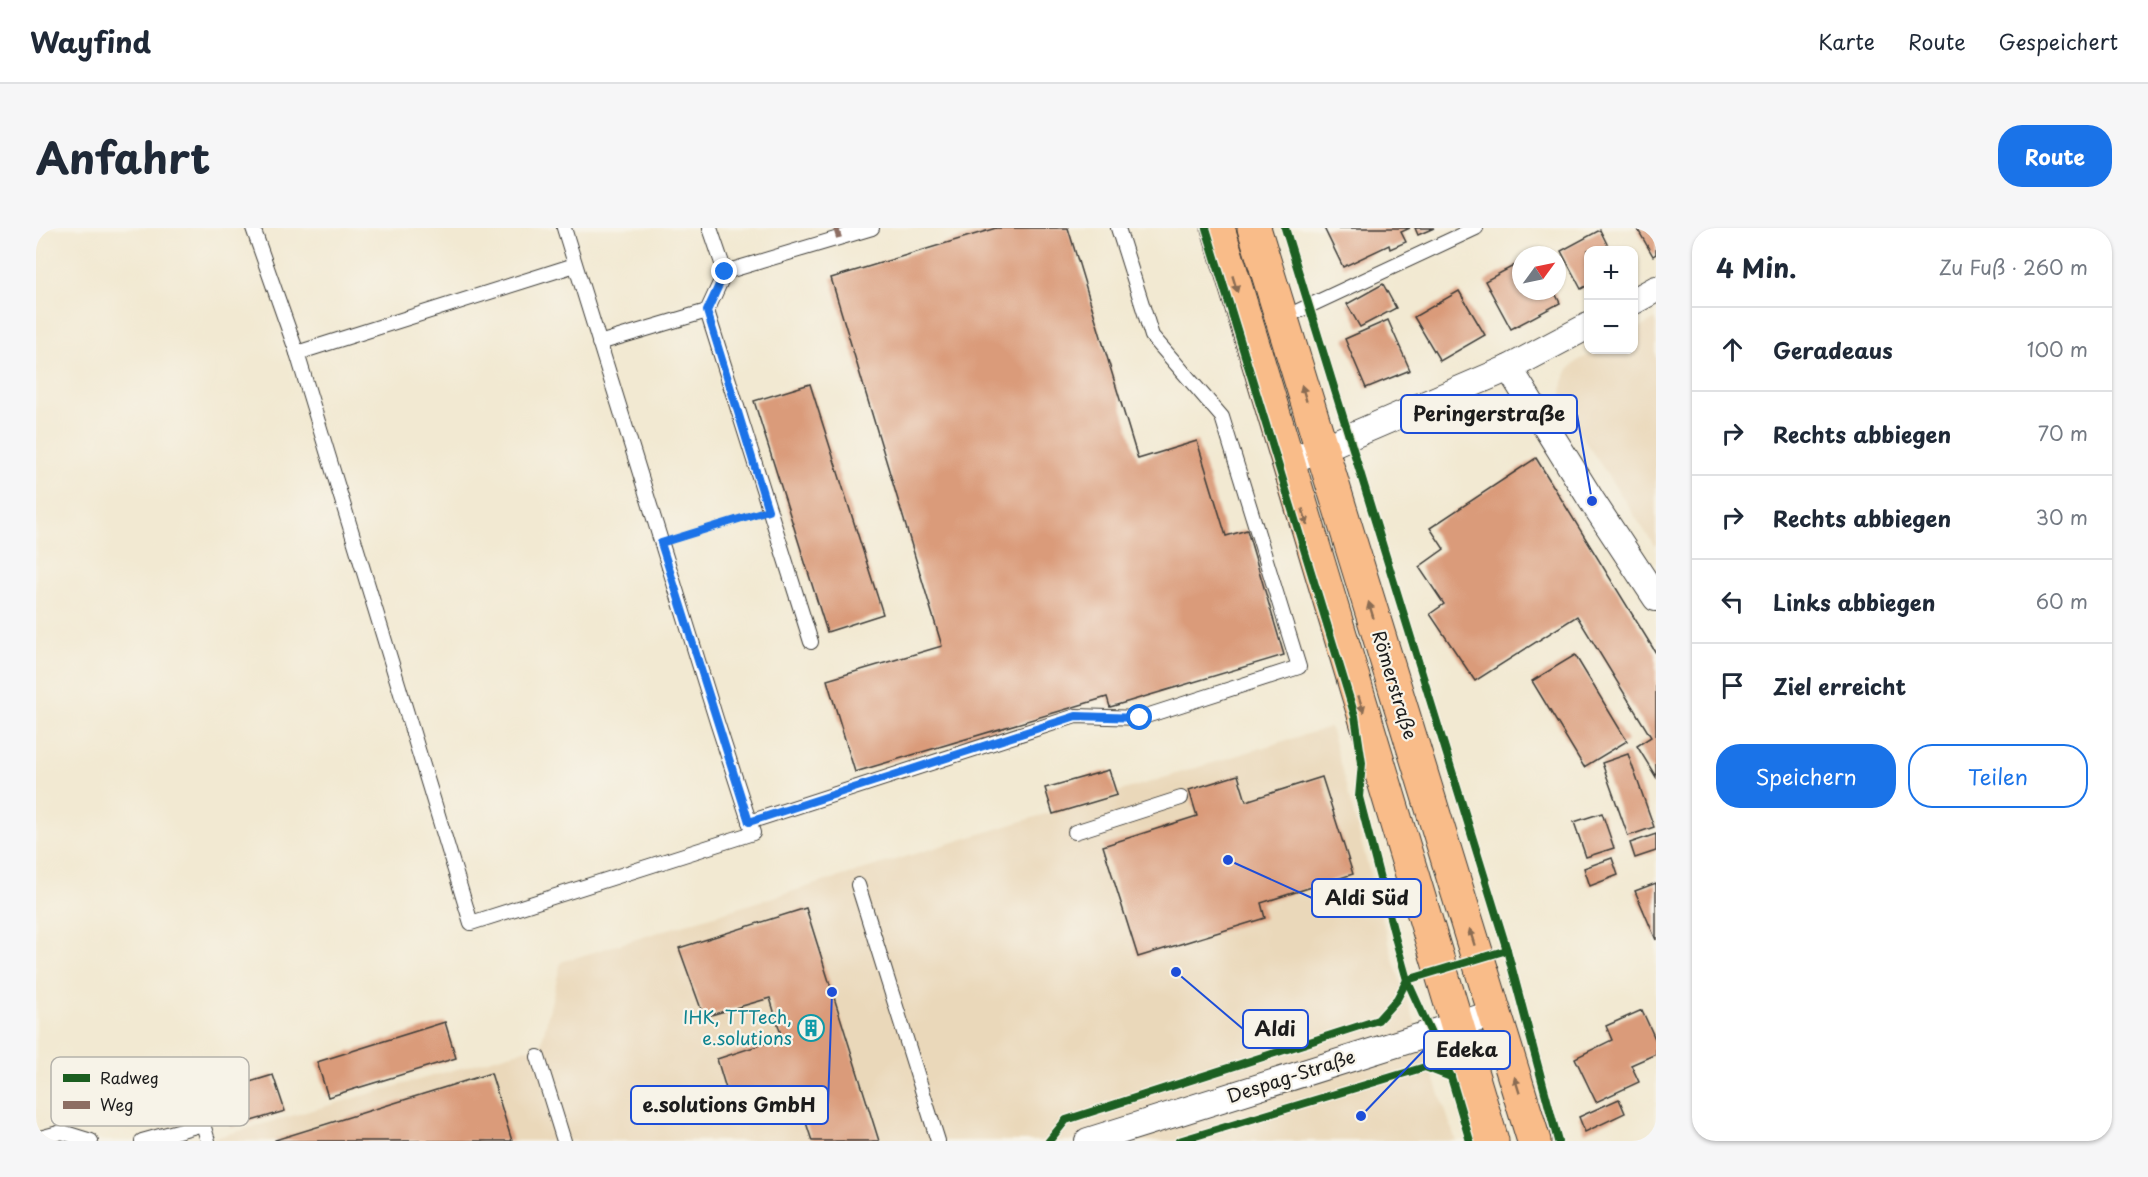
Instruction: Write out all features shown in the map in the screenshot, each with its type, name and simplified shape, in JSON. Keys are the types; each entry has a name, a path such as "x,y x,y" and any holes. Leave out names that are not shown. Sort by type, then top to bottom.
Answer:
{"main road":[{"name":"Römerstraße","path":"1218,228 1492,1141"},
{"name":"Römerstraße","path":"1254,228 1534,1141"}],"street":[{"path":"1637,300 1656,289"},
{"path":"1288,461 1509,368 1584,328"},
{"path":"1509,368 1656,598"},
{"name":"Despag-Straße","path":"1088,1141 1495,1013"}],"lane":[{"path":"253,228 297,353 471,923 753,833 564,228"},
{"path":"711,228 725,272 707,311 811,642"},
{"path":"725,272 872,228"},
{"path":"749,822 1076,716 1140,718 1299,667 1222,417 1152,336 1118,228"},
{"path":"1281,319 1476,228"},
{"path":"297,353 575,264"},
{"path":"599,343 707,311"},
{"path":"1075,832 1181,798"},
{"path":"858,885 938,1141"},
{"path":"538,1057 564,1141"},
{"path":"142,1141 196,1126"},
{"path":"204,1126 208,1141"},
{"path":"36,1139 62,1132 91,1141"}],"path":[{"path":"661,543 768,510"}],"shaded area":[{"path":"1656,319 1656,548 1571,420 1564,408 1562,395 1563,382 1569,369 1579,360 1591,354 1638,354 1638,329"},
{"path":"1330,727 1395,965 1456,1141 204,1141 541,1045 561,962"}],"building":[{"path":"996,228 1068,228 1138,459 1197,441 1226,536 1247,530 1284,655 1110,707 1107,697 855,772 827,680 942,646 831,278"},
{"path":"1324,228 1410,228 1401,232 1406,242 1390,249 1389,245 1343,267"},
{"path":"1415,228 1434,228 1418,235"},
{"path":"1637,228 1656,228 1656,254 1653,256"},
{"path":"1600,230 1608,246 1584,246 1584,287 1581,289 1566,260 1566,248"},
{"path":"1512,267 1512,300 1558,300 1560,303 1511,329 1485,281"},
{"path":"1383,284 1396,308 1360,327 1347,304"},
{"path":"1459,291 1485,335 1440,361 1414,317"},
{"path":"1388,320 1410,370 1366,388 1345,339"},
{"path":"810,384 883,614 827,632 754,401"},
{"path":"1536,458 1656,653 1656,777 1637,746 1651,737 1577,616 1475,681 1430,614 1444,604 1419,567 1444,549 1430,528"},
{"path":"1575,655 1627,741 1584,767 1532,681"},
{"path":"1628,754 1654,827 1628,836 1602,763"},
{"path":"1109,770 1117,795 1053,814 1045,788"},
{"path":"1238,775 1246,801 1322,777 1353,874 1261,903 1265,918 1138,957 1103,846 1197,816 1189,790"},
{"path":"1602,813 1614,848 1586,857 1574,822"},
{"path":"1656,834 1656,851 1635,858 1630,843"},
{"path":"1612,858 1618,875 1590,886 1584,868"},
{"path":"1656,883 1656,940 1635,891"},
{"name":"IHK, TTTech, e.solutions","path":"806,908 879,1141 812,1141 800,1104 736,1122 717,1059 782,1038 770,998 704,1017 679,948"},
{"path":"1642,1010 1656,1041 1656,1054 1631,1065 1639,1082 1596,1102 1575,1058 1612,1040 1606,1026"},
{"path":"445,1022 456,1058 328,1097 317,1062"},
{"path":"491,1073 512,1141 275,1141 275,1140"},
{"path":"273,1075 285,1111 249,1122 249,1082"},
{"path":"1619,1099 1625,1113 1585,1132 1579,1117"}],"marked path":[{"path":"836,228 839,238"}],"cycle path":[{"path":"1206,228 1355,716 1362,763 1359,797 1407,980 1451,1077 1470,1141"},
{"path":"1285,228 1507,950 1558,1141"},
{"path":"1049,1141 1066,1120 1378,1020 1397,999 1407,980 1507,950"},
{"path":"1179,1141 1425,1067 1451,1077"}],"place":[{"name":"Peringerstraße","path":"1592,501"},
{"name":"Aldi Süd","path":"1228,860"},
{"name":"Aldi","path":"1176,972"},
{"name":"e.solutions GmbH","path":"832,992"},
{"name":"IHK, TTTech, e.solutions","path":"811,1028"},
{"name":"Edeka","path":"1361,1116"}],"route":[{"path":"725,272 707,311 768,510 661,543 749,822 1076,716 1140,718"}]}
